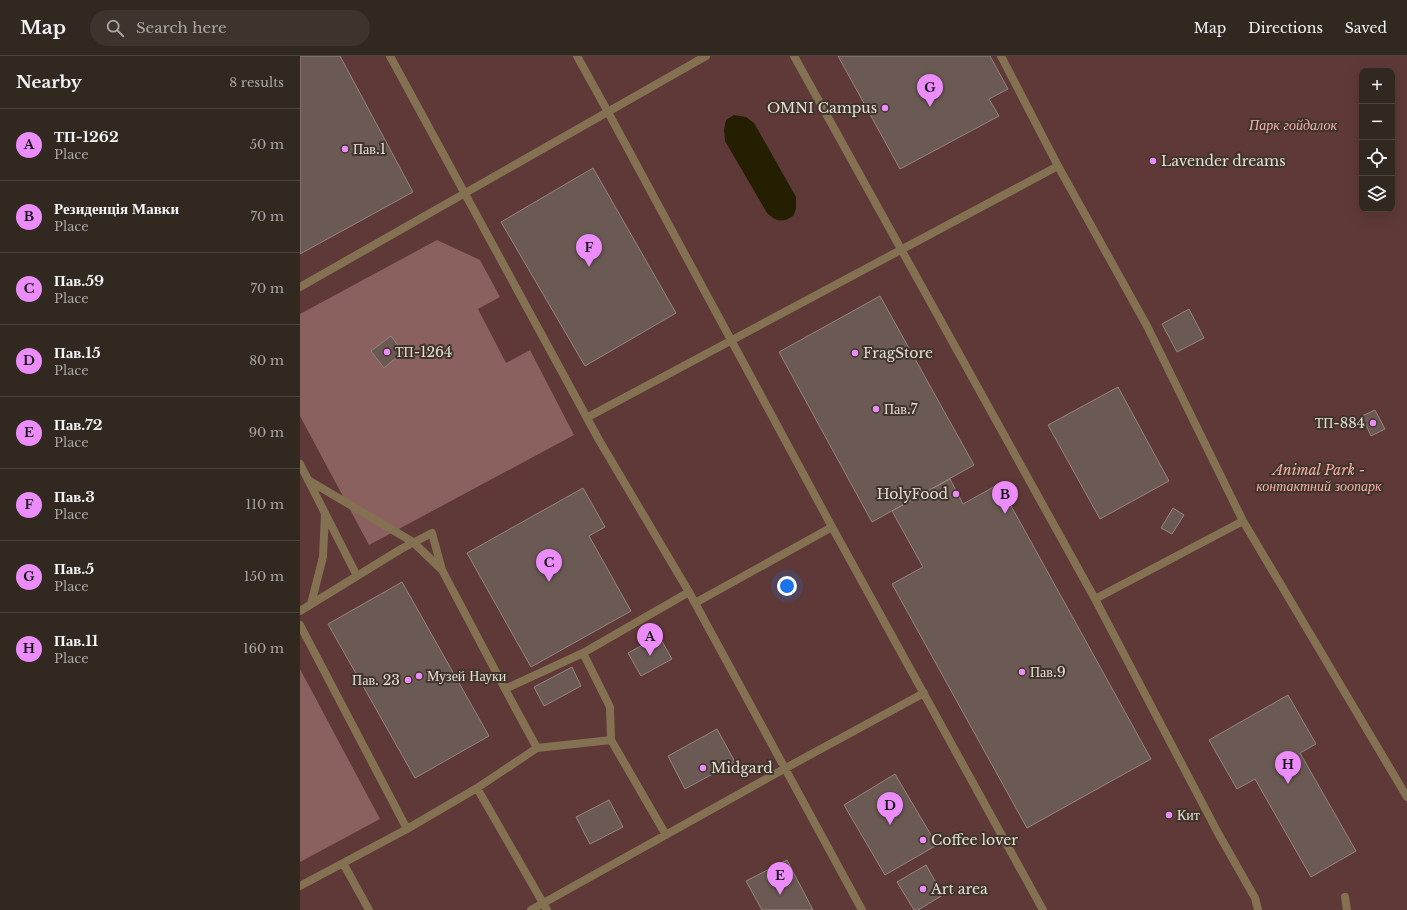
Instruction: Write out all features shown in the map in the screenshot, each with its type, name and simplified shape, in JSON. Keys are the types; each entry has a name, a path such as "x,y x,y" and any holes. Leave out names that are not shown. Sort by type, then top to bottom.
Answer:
{"lane":[{"path":"390,56 600,440 689,592 862,910"},
{"path":"577,56 832,527 1043,910"},
{"path":"300,287 706,56"},
{"path":"794,56 1095,599 1218,833 1255,898 1258,910"},
{"path":"1001,56 1058,166 1147,326 1243,521 1407,797"},
{"path":"588,417 1058,166"},
{"path":"300,464 357,576"},
{"path":"308,480 414,542 442,570"},
{"path":"311,604 323,557 325,512"},
{"path":"1095,599 1243,521"},
{"path":"695,603 832,527"},
{"path":"300,610 414,542 432,533 442,570 537,748"},
{"path":"505,689 583,653 689,592"},
{"path":"300,626 407,829"},
{"path":"583,653 610,706 611,740 666,835"},
{"path":"531,910 545,906 666,835 924,693"},
{"path":"300,886 407,829 477,788 537,748 611,740"},
{"path":"477,788 545,906"},
{"path":"343,863 368,910"},
{"path":"1346,896 1348,910"}],"green space":[{"path":"300,56 1407,56 1407,910 300,910"}],"shaded area":[{"path":"734,115 746,117 754,123 796,197 796,209 793,216 786,220 777,220 767,213 725,141 724,130 726,120"},
{"path":"437,240 480,260 500,297 478,309 506,363 530,350 574,435 369,545 300,416 300,314"},
{"path":"300,669 380,819 300,862"}],"building":[{"name":"Пав.1","path":"300,56 340,56 413,192 300,254"},
{"path":"838,56 990,56 1008,89 989,99 999,116 900,169"},
{"path":"593,168 676,313 585,366 501,222"},
{"name":"Пав.7","path":"880,296 974,465 872,522 779,352"},
{"path":"1189,309 1204,338 1177,352 1162,324"},
{"name":"ТП-1264","path":"391,336 403,352 384,368 371,351"},
{"path":"1118,387 1169,481 1100,519 1048,425"},
{"name":"ТП-884","path":"1375,410 1385,429 1371,436 1362,416"},
{"name":"Пав.9","path":"950,479 963,504 999,484 1151,759 1027,828 892,584 923,567 892,511"},
{"path":"583,488 605,527 589,536 631,611 531,667 467,553"},
{"path":"1173,508 1184,515 1172,534 1161,528"},
{"name":"Пав. 23","path":"402,582 489,736 415,778 328,624"},
{"path":"659,636 672,659 641,676 628,653"},
{"path":"572,667 581,686 544,706 534,687"},
{"path":"1288,695 1316,744 1300,753 1356,851 1311,877 1255,779 1237,789 1209,740"},
{"path":"717,729 735,762 685,789 668,756"},
{"path":"895,774 937,845 885,875 844,805"},
{"path":"609,800 623,827 590,844 576,817"},
{"path":"787,860 813,910 762,910 746,881"},
{"path":"926,865 943,895 918,910 914,910 897,882"}],"place":[{"name":"Пав.5","path":"930,107"},
{"name":"OMNI Campus","path":"885,108"},
{"name":"Пав.1","path":"345,149"},
{"name":"Lavender dreams","path":"1153,161"},
{"name":"Пав.3","path":"589,267"},
{"name":"ТП-1264","path":"387,352"},
{"name":"FragStore","path":"855,353"},
{"name":"Пав.7","path":"876,409"},
{"name":"ТП-884","path":"1373,423"},
{"name":"HolyFood","path":"956,494"},
{"name":"Резиденція Мавки","path":"1005,514"},
{"name":"Пав.59","path":"549,582"},
{"name":"ТП-1262","path":"650,656"},
{"name":"Пав.9","path":"1022,672"},
{"name":"Музей Науки","path":"419,676"},
{"name":"Пав. 23","path":"408,680"},
{"name":"Midgard","path":"703,768"},
{"name":"Пав.11","path":"1288,784"},
{"name":"Кит","path":"1169,815"},
{"name":"Пав.15","path":"890,825"},
{"name":"Coffee lover","path":"923,840"},
{"name":"Art area","path":"923,889"},
{"name":"Пав.72","path":"780,895"}],"park label":[{"name":"Парк гойдалок","path":"1293,125"},
{"name":"Animal Park - контактний зоопарк","path":"1319,478"}]}
